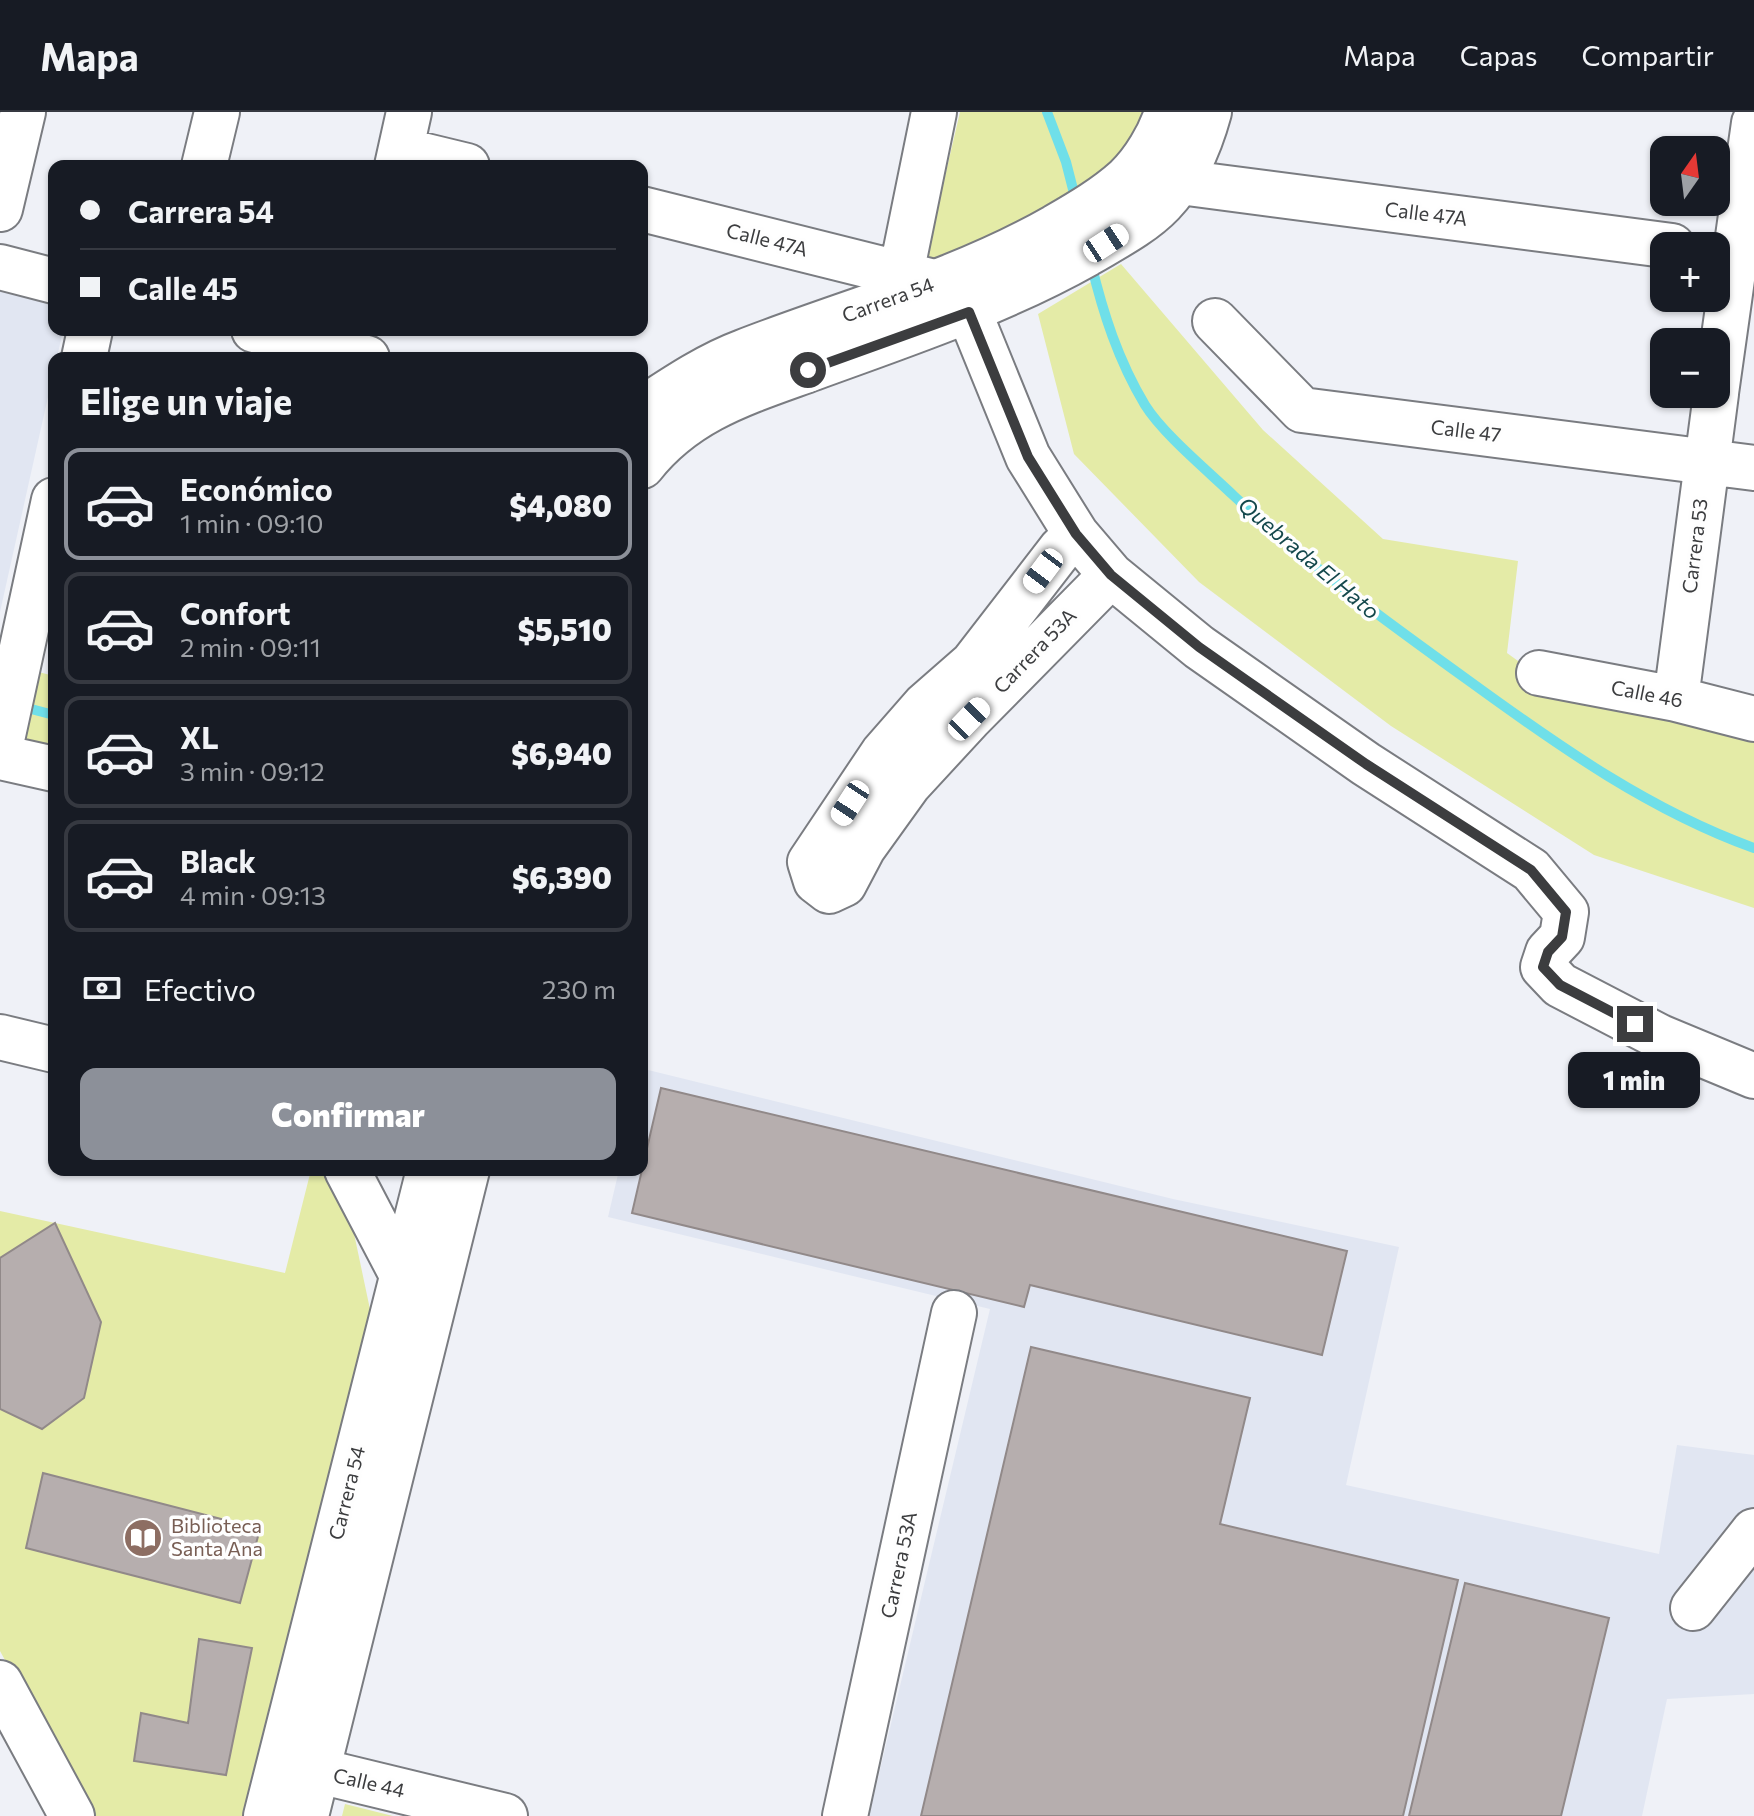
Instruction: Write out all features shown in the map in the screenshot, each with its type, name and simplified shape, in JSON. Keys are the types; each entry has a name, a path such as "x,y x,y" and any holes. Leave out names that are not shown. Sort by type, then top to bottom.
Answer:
{"street":[{"path":"0,209 23,112"},
{"path":"205,160 217,112"},
{"path":"934,112 936,290 1028,457 1076,534 1111,575 1211,656 1366,764 1531,870 1566,912 1562,937 1548,952 1543,967 1560,985 1660,1037 1754,1076"},
{"name":"Carrera 54","path":"1039,258 1127,178 1149,150 1167,112"},
{"path":"1180,182 1194,155 1209,112"},
{"name":"Carrera 53","path":"1725,328 1754,123"},
{"path":"403,143 450,160"},
{"name":"Calle 47A","path":"1180,182 1650,243"},
{"name":"Carrera 54","path":"648,405 705,370 740,353 1039,258 1135,224 1161,204 1180,182"},
{"name":"Calle 47A","path":"648,211 936,290"},
{"path":"0,267 48,279"},
{"name":"Carrera 54","path":"648,450 683,424 728,399 936,290"},
{"name":"Calle 47","path":"1215,321 1302,410 1754,468"},
{"path":"291,336 359,347"},
{"name":"Carrera 53","path":"1676,699 1714,408"},
{"name":"Carrera 53A","path":"1076,534 973,663 925,705 883,753 810,862 816,881 829,891 844,884 863,848 909,784 1111,575"},
{"path":"0,749 37,658 48,556"},
{"name":"Calle 46","path":"1539,673 1676,699 1754,719"},
{"path":"0,757 48,768"},
{"path":"0,1037 48,1049"},
{"path":"350,1176 402,1275"},
{"name":"Carrera 54","path":"306,1816 298,1766 402,1275 427,1176"},
{"name":"Carrera 54","path":"266,1816 298,1766 465,1176"},
{"name":"Carrera 53A","path":"845,1816 954,1313"},
{"path":"1693,1608 1754,1531"},
{"path":"0,1683 72,1816"},
{"name":"Calle 44","path":"298,1766 505,1816"}],"shaded area":[{"path":"0,274 48,285 48,336 62,336 58,352 48,352 48,397 0,612"},
{"path":"648,1070 1173,1199 1399,1247 1346,1485 1659,1554 1677,1445 1754,1455 1754,1694 1667,1699 1642,1816 869,1816 990,1309 608,1217 618,1176 648,1176"}],"green space":[{"path":"960,112 1152,112 1126,163 989,242 925,262"},
{"path":"1121,264 1263,430 1383,539 1518,561 1507,653 1565,695 1754,739 1754,908 1594,855 1391,726 1199,582 1074,454 1038,314"},
{"path":"31,670 48,674 48,746 3,735"},
{"path":"309,1176 325,1176 352,1224 375,1333 248,1816 91,1816 0,1651 0,1211 285,1273"},
{"path":"345,1804 393,1816 342,1816"}],"building":[{"path":"661,1088 1347,1251 1322,1355 1030,1285 1024,1307 632,1213 641,1176 648,1176 648,1144"},
{"path":"55,1223 101,1322 84,1398 42,1429 0,1409 0,1258"},
{"path":"1031,1347 1250,1398 1220,1524 1458,1580 1403,1816 921,1816"},
{"name":"Biblioteca Santa Ana","path":"43,1473 260,1529 240,1603 26,1548"},
{"path":"1465,1583 1609,1618 1561,1816 1409,1816"},
{"path":"199,1639 252,1648 226,1775 134,1761 141,1713 188,1723"}],"waterway":[{"name":"Quebrada El Hato","path":"1047,112 1066,162 1076,201"},
{"name":"Quebrada El Hato","path":"1091,263 1112,336 1145,405 1174,440 1262,521 1380,616 1573,754 1679,816 1754,848"},
{"path":"31,709 48,713"}],"place":[{"name":"Biblioteca Santa Ana","path":"143,1538"}],"route":[{"path":"808,370 969,312 1028,457 1076,534 1111,575 1199,647 1366,764 1531,870 1566,912 1562,937 1548,952 1543,967 1560,985 1635,1024"}]}
